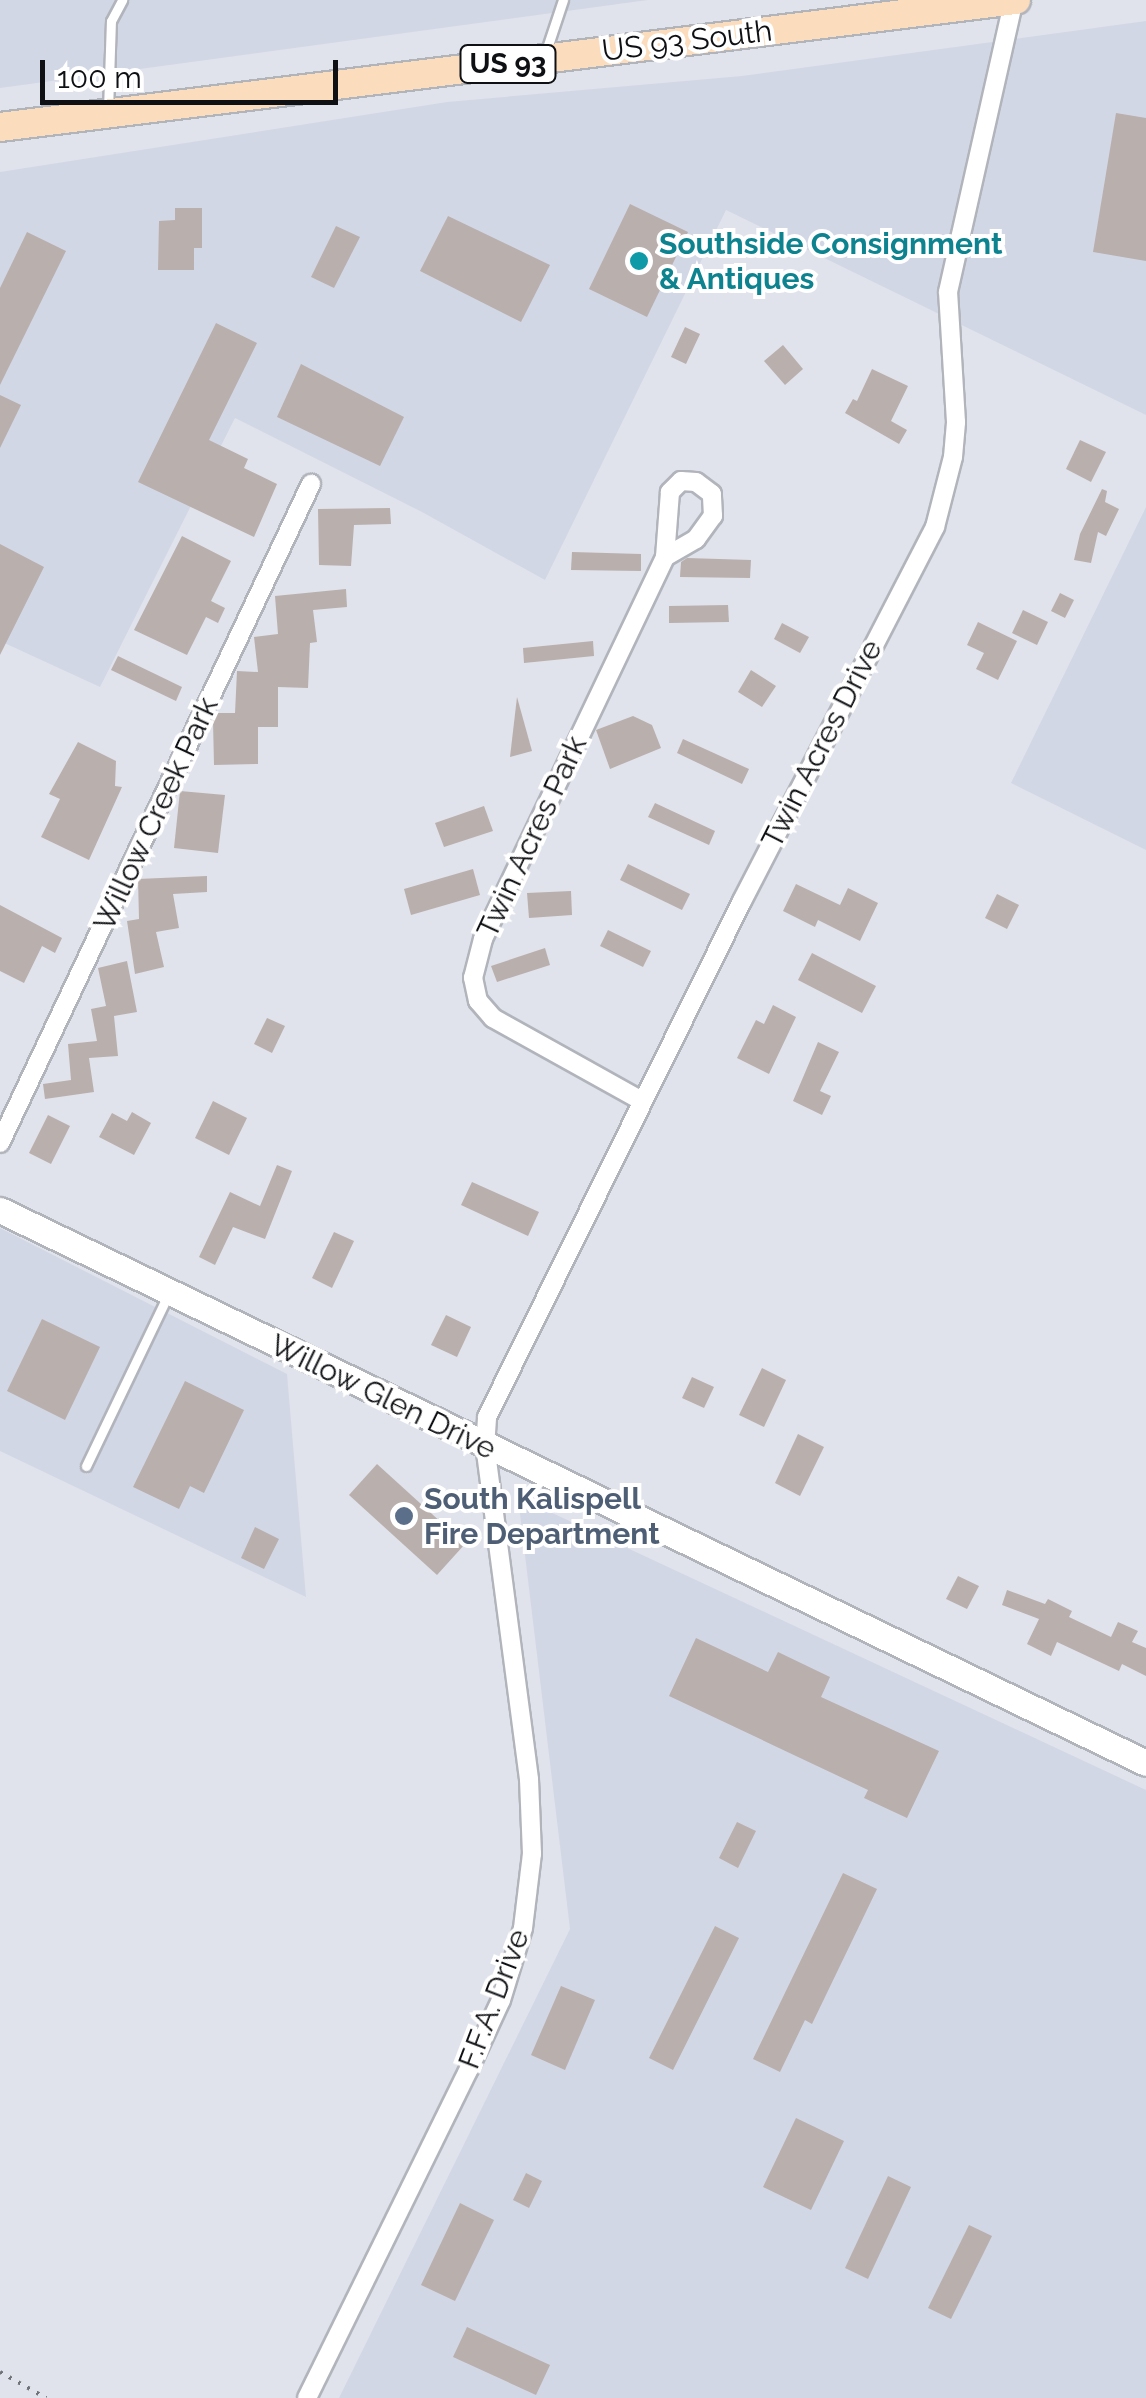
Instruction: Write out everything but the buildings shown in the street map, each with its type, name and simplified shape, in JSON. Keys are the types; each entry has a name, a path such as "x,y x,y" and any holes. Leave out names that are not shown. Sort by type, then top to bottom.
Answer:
{"main road":[{"name":"US 93 South","path":"0,126 1015,0"},
{"name":"Willow Glen Drive","path":"0,1210 1146,1763"}],"street":[{"name":"Twin Acres Drive","path":"485,1447 487,1417 496,1394 935,526 949,474 956,422 946,323 948,292 1015,0"},
{"name":"Willow Creek Park","path":"0,1143 311,484"},
{"name":"Twin Acres Park","path":"642,1101 493,1018 478,1001 473,978 482,939 664,557"},
{"name":"F.F.A. Drive","path":"307,2398 469,2070 501,2000 523,1928 532,1854 529,1779 485,1447"}],"lane":[{"path":"108,113 111,22 122,0"},
{"path":"544,59 563,0"},
{"path":"86,1466 169,1292"}],"path":[{"path":"0,2372 46,2398"}],"shaded area":[{"path":"0,0 648,0 0,88"},
{"path":"1146,21 1146,415 726,210 545,580 422,512 235,418 100,687 0,641 0,172 447,102 742,76"},
{"path":"1146,507 1146,850 1011,783"},
{"path":"0,1228 287,1374 306,1597 0,1451"},
{"path":"518,1497 1146,1790 1146,2398 339,2398 570,1929"}],"place":[{"name":"Southside Consignment & Antiques","path":"639,261"},
{"name":"South Kalispell Fire Department","path":"404,1516"}]}
